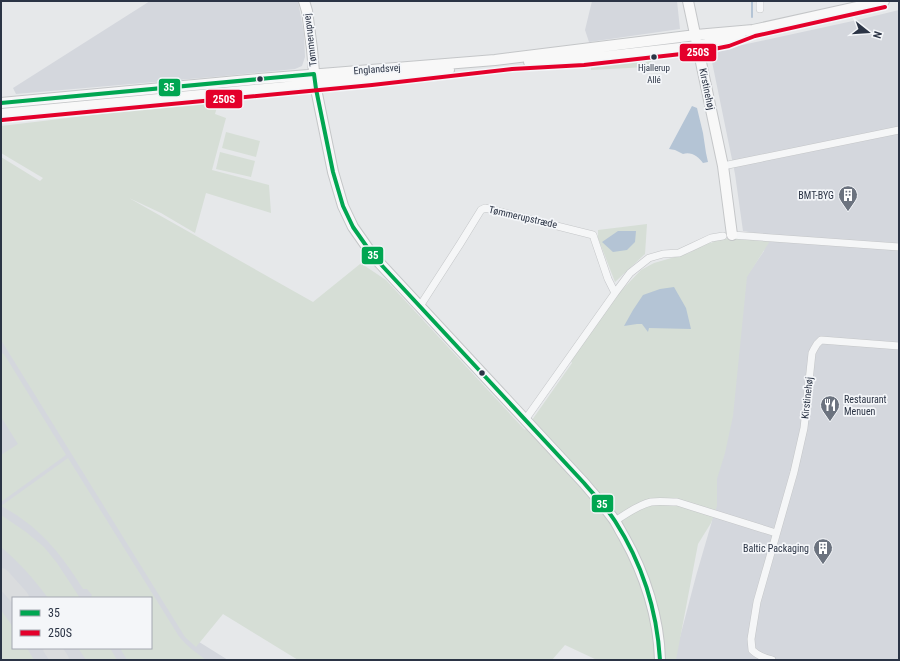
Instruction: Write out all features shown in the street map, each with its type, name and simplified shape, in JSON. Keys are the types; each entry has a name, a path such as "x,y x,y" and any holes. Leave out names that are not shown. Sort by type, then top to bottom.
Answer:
{"main road":[{"name":"Tømmerupvej","path":"304,1 307,11 314,79 333,172 343,206 353,227 374,257 584,483 615,521 640,570 650,599 656,623 660,660"},
{"name":"Kirstinehøj","path":"688,1 723,166 728,235"},
{"name":"Englandsvej","path":"1,114 495,60 696,35 753,30 884,1"},
{"name":"Englandsvej","path":"1,104 314,79 371,79 511,63 582,59 698,46 726,40 753,30"}],"street":[{"path":"760,1 760,9"},
{"path":"723,166 899,130"},
{"name":"Tømmerupstræde","path":"420,306 481,210 486,208 593,234 608,279 615,293"},
{"path":"525,420 615,293 630,274 649,258 663,254 678,253 711,238 728,235 899,248"},
{"name":"Kirstinehøj","path":"772,660 761,657 752,650 751,639 757,602 794,472 804,428 812,353 821,340 899,346"},
{"path":"615,521 638,507 651,502 677,502 776,532"}],"shaded area":[{"path":"150,1 298,1 304,34 305,57 302,66 295,69 224,76 16,94 13,88"},
{"path":"592,1 677,1 680,29 589,42 585,30"},
{"path":"899,10 899,660 674,660 712,521 715,477 746,277 764,251 766,235 743,231 735,174 710,52"},
{"path":"652,60 647,67 591,70 591,64"},
{"path":"219,100 215,114 226,118 212,170 269,185 271,213 206,193 195,233 161,213 129,198 313,302 360,264 365,266 386,280 525,430 572,363 571,361 604,312 619,293 641,270 654,263 689,253 709,242 711,243 719,239 770,241 747,277 733,416 725,453 717,479 717,506 711,523 698,544 676,660 597,660 565,645 552,660 298,660 223,614 196,647 185,637 1,340 1,157 40,181 43,178 1,153 1,126"},
{"path":"226,132 260,141 256,157 222,148"},
{"path":"220,152 255,161 251,177 216,169"},
{"path":"647,224 645,254 615,282 598,238 598,230"},
{"path":"1,339 188,635 228,660 1,660"},
{"path":"1,353 4,354 66,455 1,502 1,455 18,444 1,417"},
{"path":"68,458 178,635 206,660 127,660 121,649 152,649 152,597 91,597 92,595 87,589 83,589 64,560 49,542 17,515 1,506"},
{"path":"1,515 26,532 44,547 57,563 79,597 47,597 26,571 1,547"},
{"path":"1,610 12,626 12,649 28,649 34,660 1,660"},
{"path":"79,649 111,649 117,660 86,660"}],"water":[{"path":"692,106 697,108 708,162 703,163 697,157 689,153 683,154 669,149"},
{"path":"618,231 636,231 635,242 627,250 613,252 602,242"},
{"path":"674,287 686,308 691,329 649,328 648,332 642,324 624,326 643,295 660,289"}],"waterway":[{"path":"752,1 752,17"}],"taxiway":[{"path":"1,577 19,597"},
{"path":"53,649 60,660"}],"transit line":[{"name":"250S","path":"2,120 372,85 512,69 584,65 699,52 729,46 755,36 885,7"},
{"name":"35","path":"1,103 314,74 333,172 343,206 353,227 374,257 604,506 625,537 640,571 652,606 656,624 660,660"}],"place":[{"name":"Hjallerup Allé","path":"654,57"},
{"name":"BMT-BYG","path":"848,212"},
{"name":"Restaurant Menuen","path":"830,422"},
{"name":"Baltic Packaging","path":"823,565"}]}
